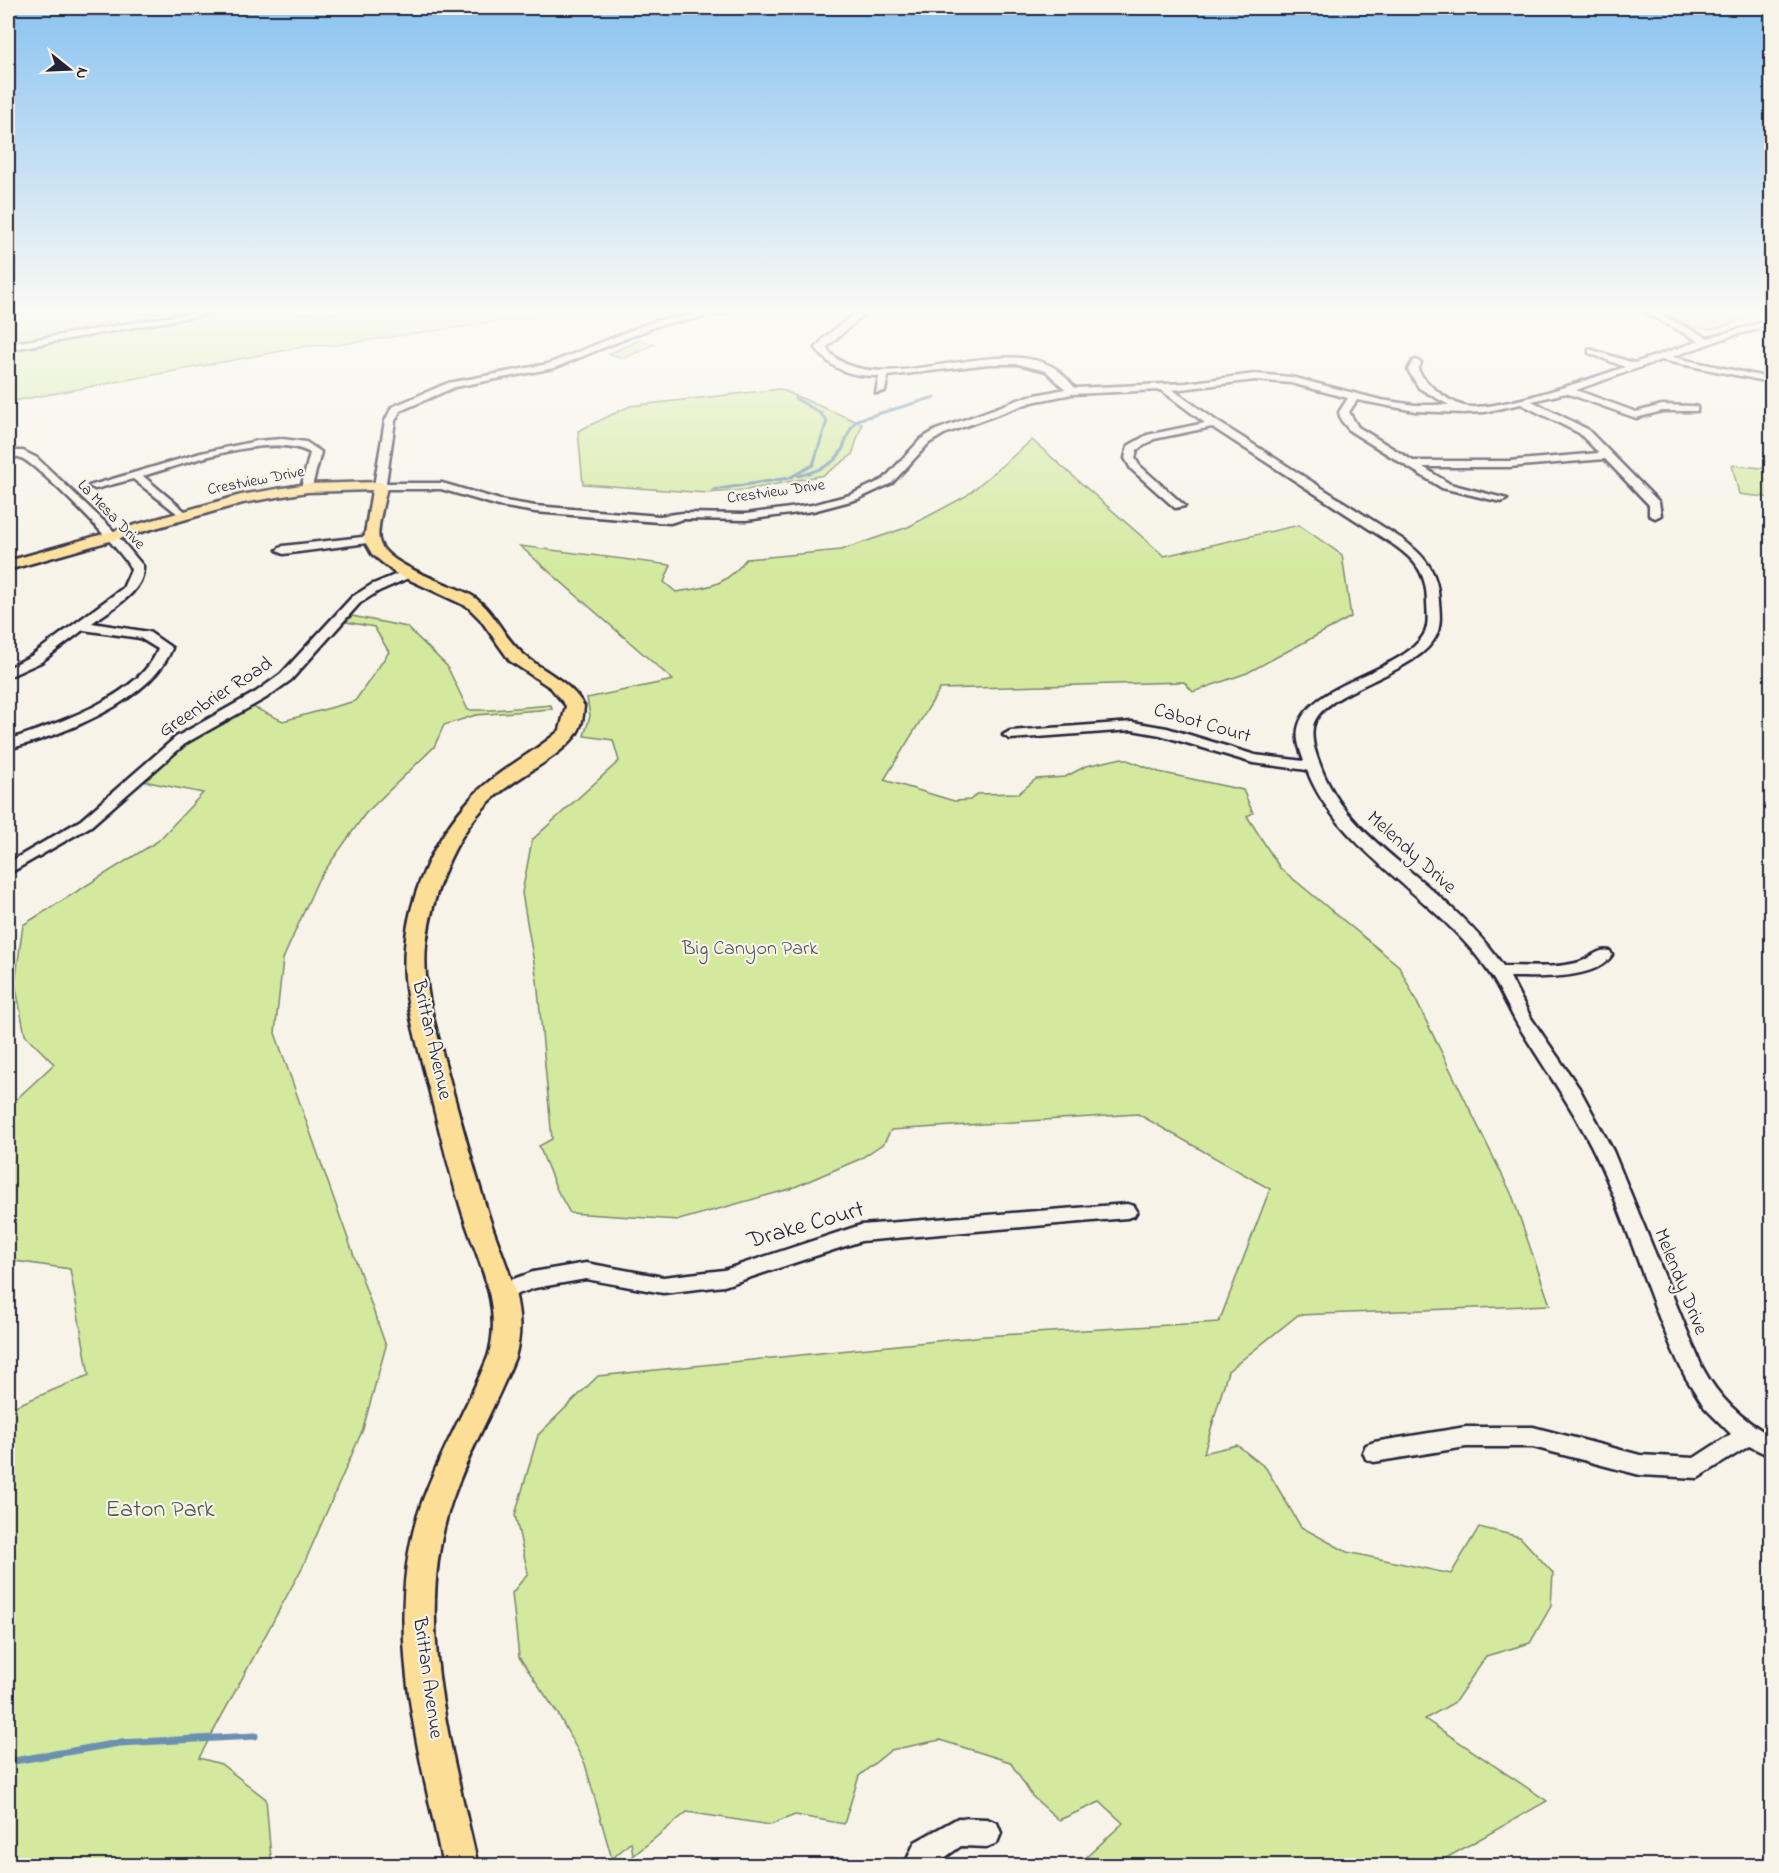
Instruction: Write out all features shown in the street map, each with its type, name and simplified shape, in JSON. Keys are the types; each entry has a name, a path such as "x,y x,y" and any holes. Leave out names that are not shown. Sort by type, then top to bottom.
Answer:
{"main road":[{"name":"Crestview Drive","path":"8,566 241,499 307,488 380,486"},
{"path":"371,540 380,486"},
{"name":"Brittan Avenue","path":"371,540 374,548 381,555 409,573 476,605 513,654 529,668 563,690 575,706 573,723 568,733 497,784 456,832 434,873 422,911 415,946 416,984 422,1017 477,1217 504,1291 507,1317 504,1347 436,1503 427,1533 417,1599 418,1642 461,1866"}],"street":[{"path":"380,486 390,422 396,409 414,400"},
{"name":"Crestview Drive","path":"380,486 442,486 499,503 535,509 695,521 708,518 746,517 813,508 854,497 888,481 925,441 940,432 1008,406 1032,400"},
{"name":"Melendy Drive","path":"1190,400 1214,424 1398,542 1420,558 1431,574 1434,622 1429,637 1417,651 1329,700 1311,716 1304,737 1312,766 1326,798 1352,829 1457,923 1499,972 1521,1017 1577,1101 1610,1159 1680,1339 1706,1393 1747,1436 1772,1447"},
{"path":"1350,400 1345,406 1346,420 1354,429 1446,486 1476,495 1501,499"},
{"name":"Crestview Drive","path":"1376,400 1415,408 1465,410 1524,401"},
{"path":"1447,400 1465,410"},
{"path":"1594,400 1636,415 1662,408 1694,409"},
{"path":"1524,401 1583,431 1655,504 1655,515"},
{"path":"1179,506 1135,467 1130,458 1132,448 1151,437 1214,424"},
{"path":"95,486 245,446 297,442 307,445 316,452 307,488"},
{"name":"La Mesa Drive","path":"8,454 23,454 33,460 137,564 136,578 127,591 84,626 36,659 8,673"},
{"path":"1411,464 1509,464 1607,456"},
{"path":"135,475 183,515"},
{"path":"283,550 371,540"},
{"name":"Greenbrier Road","path":"8,869 86,823 199,728 261,694 286,676 356,600 375,588 409,573"},
{"path":"8,745 90,713 129,690 157,666 165,648 155,639 144,635 84,626"},
{"name":"Cabot Court","path":"1010,735 1132,726 1162,730 1253,759 1312,766"},
{"path":"1499,972 1573,969 1598,962 1604,955"},
{"name":"Drake Court","path":"504,1291 533,1280 586,1271 663,1285 724,1278 861,1233 936,1225 1128,1211"},
{"path":"1374,1452 1466,1437 1533,1437 1640,1465 1698,1468 1713,1455 1747,1436"},
{"path":"918,1866 925,1852 957,1832 987,1833"}],"green space":[{"path":"679,400 807,400 862,424 852,455 824,475 746,490 707,493 583,484 578,431 630,406"},
{"name":"Big Canyon Park","path":"1032,440 1164,556 1299,525 1342,555 1351,617 1247,673 1193,692 1184,682 940,689 884,780 954,801 970,800 977,794 1019,793 1036,779 1065,777 1086,766 1122,758 1159,772 1243,790 1253,813 1247,816 1280,868 1399,966 1512,1195 1550,1305 1298,1315 1228,1371 1204,1453 1237,1445 1266,1468 1301,1527 1347,1552 1451,1574 1479,1527 1520,1537 1553,1573 1551,1606 1530,1643 1486,1656 1455,1702 1425,1719 1547,1801 1434,1865 1078,1865 1123,1823 1100,1802 1059,1820 1032,1796 1010,1762 940,1740 891,1750 859,1776 844,1824 795,1815 770,1825 687,1812 633,1856 631,1842 612,1859 585,1764 558,1714 519,1657 512,1593 528,1573 515,1515 538,1435 598,1376 985,1336 1219,1322 1270,1189 1138,1114 891,1130 884,1143 860,1159 790,1189 679,1220 570,1213 557,1190 539,1146 552,1139 537,980 522,893 532,840 619,761 613,740 584,736 590,716 587,698 673,680 520,546 671,565 664,582 676,592 698,589 716,584 731,575 746,559 841,550 908,527 966,496"},
{"path":"1732,465 1771,469 1771,498 1739,494"},
{"name":"Eaton Park","path":"352,616 407,627 447,666 468,710 551,705 552,709 476,715 444,725 434,747 365,814 318,880 283,959 275,1033 386,1346 363,1429 303,1566 199,1758 221,1764 266,1799 271,1858 276,1865 8,1865 8,1409 89,1375 70,1269 8,1260 8,1107 54,1064 25,1035 15,983 23,925 158,841 203,793 143,781 192,739 253,707 283,721 355,701 389,652 374,627 346,622"}],"waterway":[{"path":"713,490 789,478 813,465 827,421 820,413 799,400"},
{"path":"798,476 817,470 834,460 842,450 857,420 923,400"},
{"path":"8,1762 119,1743 255,1736"}]}
